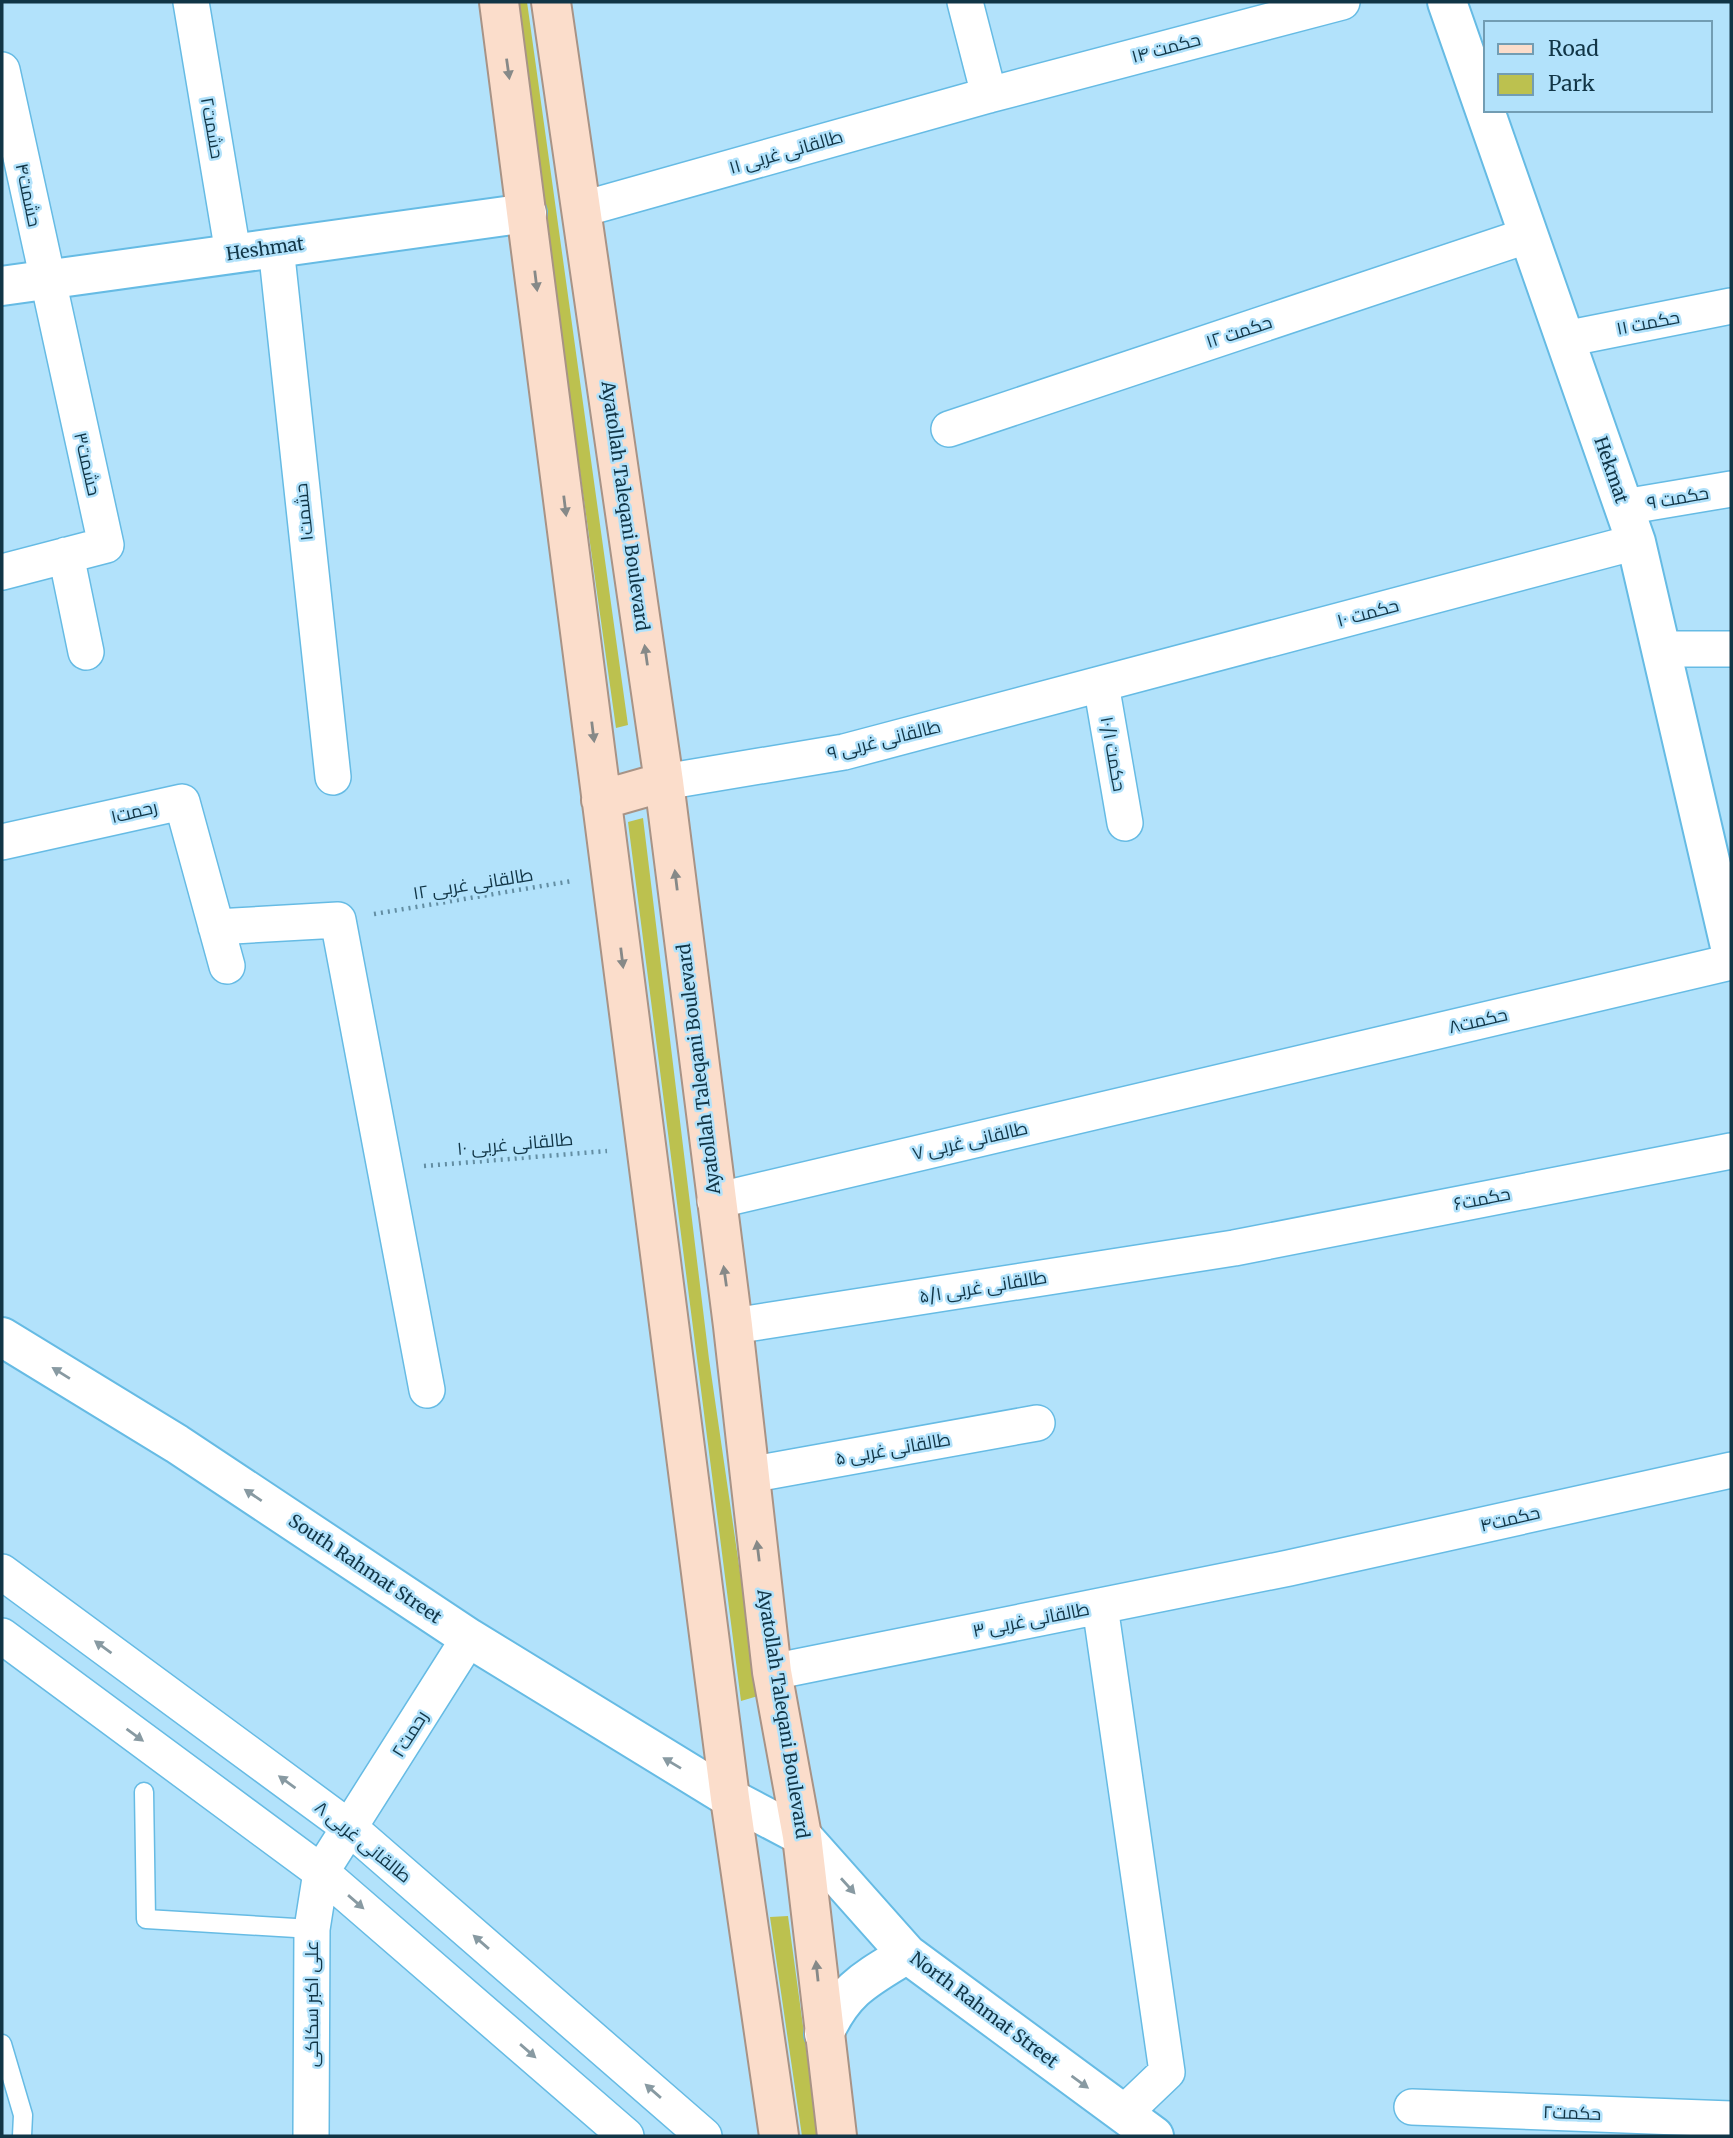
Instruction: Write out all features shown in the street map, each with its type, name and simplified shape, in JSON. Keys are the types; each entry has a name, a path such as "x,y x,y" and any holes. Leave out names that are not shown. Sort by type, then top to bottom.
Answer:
{"main road":[{"path":"499,2 730,1798 779,2136"},
{"name":"Ayatollah Taleqani Boulevard","path":"551,2 664,782 715,1201 733,1326 772,1672 802,1836 837,2136"},
{"path":"601,800 664,782"}],"street":[{"name":"حشمت۲","path":"191,2 233,253"},
{"path":"965,2 989,95"},
{"name":"حکمت ۱۴","path":"989,95 1342,2"},
{"name":"Hekmat","path":"1447,2 1484,107"},
{"name":"حشمت۴","path":"2,69 46,279"},
{"name":"طالقانی غربی ۱۱","path":"583,209 989,95"},
{"name":"Hekmat","path":"1486,112 1630,525 1731,951"},
{"name":"Heshmat","path":"2,286 527,213"},
{"name":"حکمت ۱۲","path":"949,429 1529,235"},
{"name":"حشمت۱","path":"276,247 332,777"},
{"name":"حشمت۳","path":"2,572 106,545 46,279"},
{"name":"حکمت ۱۱","path":"1565,339 1731,306"},
{"name":"حکمت ۹","path":"1630,525 1731,489"},
{"name":"حکمت ۱۰","path":"1101,684 1630,525"},
{"path":"66,555 86,652"},
{"path":"1661,649 1731,649"},
{"name":"طالقانی غربی ۹","path":"664,782 844,752 1101,684"},
{"name":"حکمت ۱۰/۱","path":"1101,684 1125,823"},
{"name":"رحمت۱","path":"2,842 182,802 227,966"},
{"path":"216,927 338,920 427,1390"},
{"name":"حکمت۸","path":"1224,1081 1731,962"},
{"name":"طالقانی غربی ۷","path":"715,1201 1224,1081"},
{"name":"حکمت۶","path":"1234,1248 1731,1151"},
{"name":"طالقانی غربی ۵/۱","path":"733,1326 1234,1248"},
{"name":"South Rahmat Street","path":"2,1337 177,1444 470,1639 730,1798 802,1836"},
{"name":"طالقانی غربی ۵","path":"749,1475 1037,1423"},
{"name":"حکمت۴","path":"1289,1568 1731,1470"},
{"name":"طالقانی غربی ۳","path":"772,1672 1289,1568"},
{"name":"طالقانی غربی ۸","path":"2,1573 351,1829 704,2136"},
{"path":"1101,1606 1167,2072 1123,2113"},
{"path":"2,1636 321,1872 626,2136"},
{"name":"رحمت۲","path":"321,1872 351,1829 470,1639"},
{"name":"North Rahmat Street","path":"802,1836 907,1954 1154,2136"},
{"name":"علی اکبر سکاکی","path":"312,2136 312,1929 321,1872"},
{"path":"824,2034 836,2006 863,1981 907,1954"},
{"name":"حکمت۲","path":"1412,2107 1731,2119"}],"lane":[{"path":"144,1792 146,1919 312,1929"},
{"path":"2,2044 23,2115 22,2136"}],"path":[{"name":"طالقانی غربی ۱۲","path":"338,920 611,875"},
{"name":"طالقانی غربی ۱۰","path":"385,1169 646,1147"}],"green space":[{"path":"514,2 527,2 628,725 616,728"},
{"path":"643,818 709,1359 758,1696 741,1701 628,822"},
{"path":"788,1916 818,2136 802,2136 770,1917"}]}
